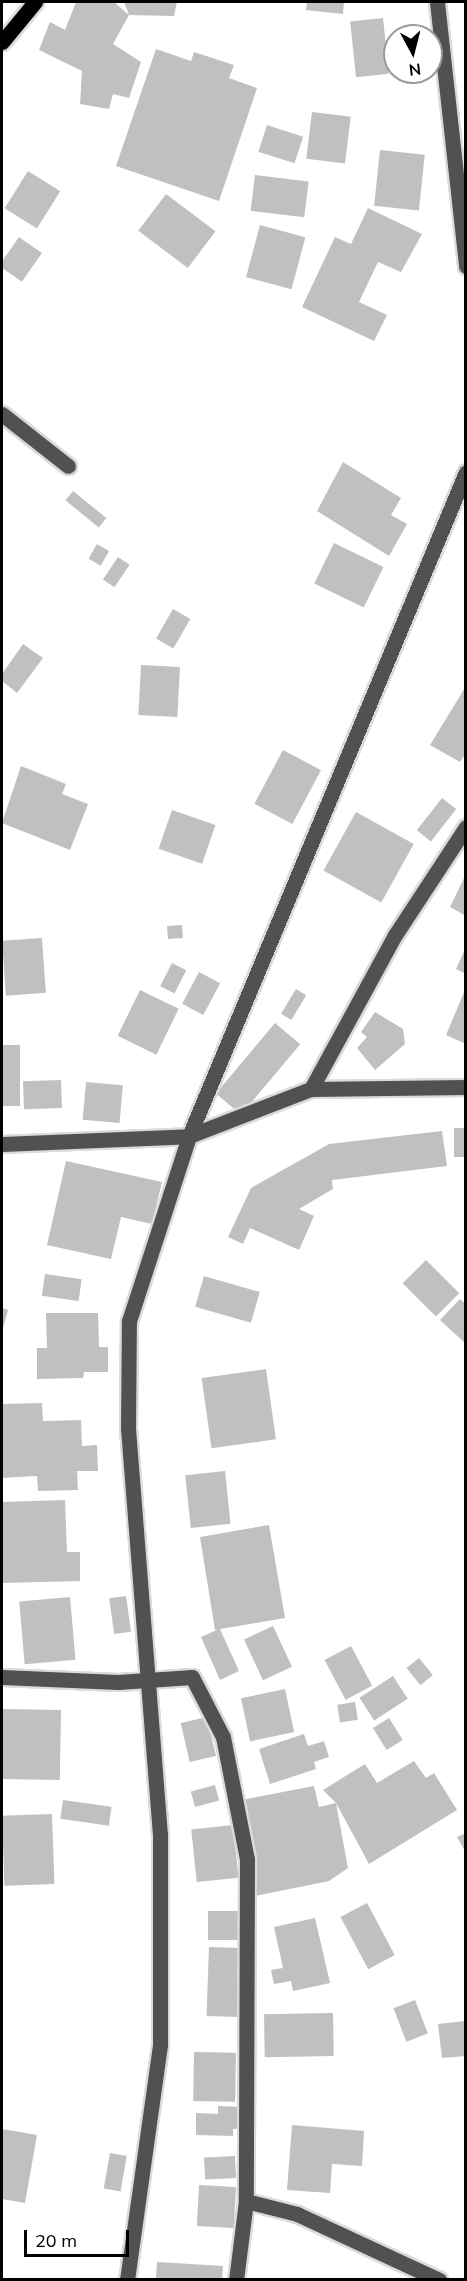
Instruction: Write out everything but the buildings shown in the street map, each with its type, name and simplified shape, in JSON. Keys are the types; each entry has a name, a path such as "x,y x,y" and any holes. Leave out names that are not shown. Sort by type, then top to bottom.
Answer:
{"main road":[{"path":"2,42 35,2"}],"street":[{"path":"437,2 465,266"},
{"path":"2,414 68,466"},
{"path":"127,2280 159,2043 160,1835 151,1677 128,1428 129,1321 189,1136 465,471"},
{"path":"311,1089 395,935 465,827"},
{"path":"2,1144 189,1136 311,1089 465,1087"},
{"path":"2,1677 118,1682 151,1677 192,1677 223,1737 247,1859 246,2201 236,2280"},
{"path":"246,2201 297,2214 439,2280"}]}
